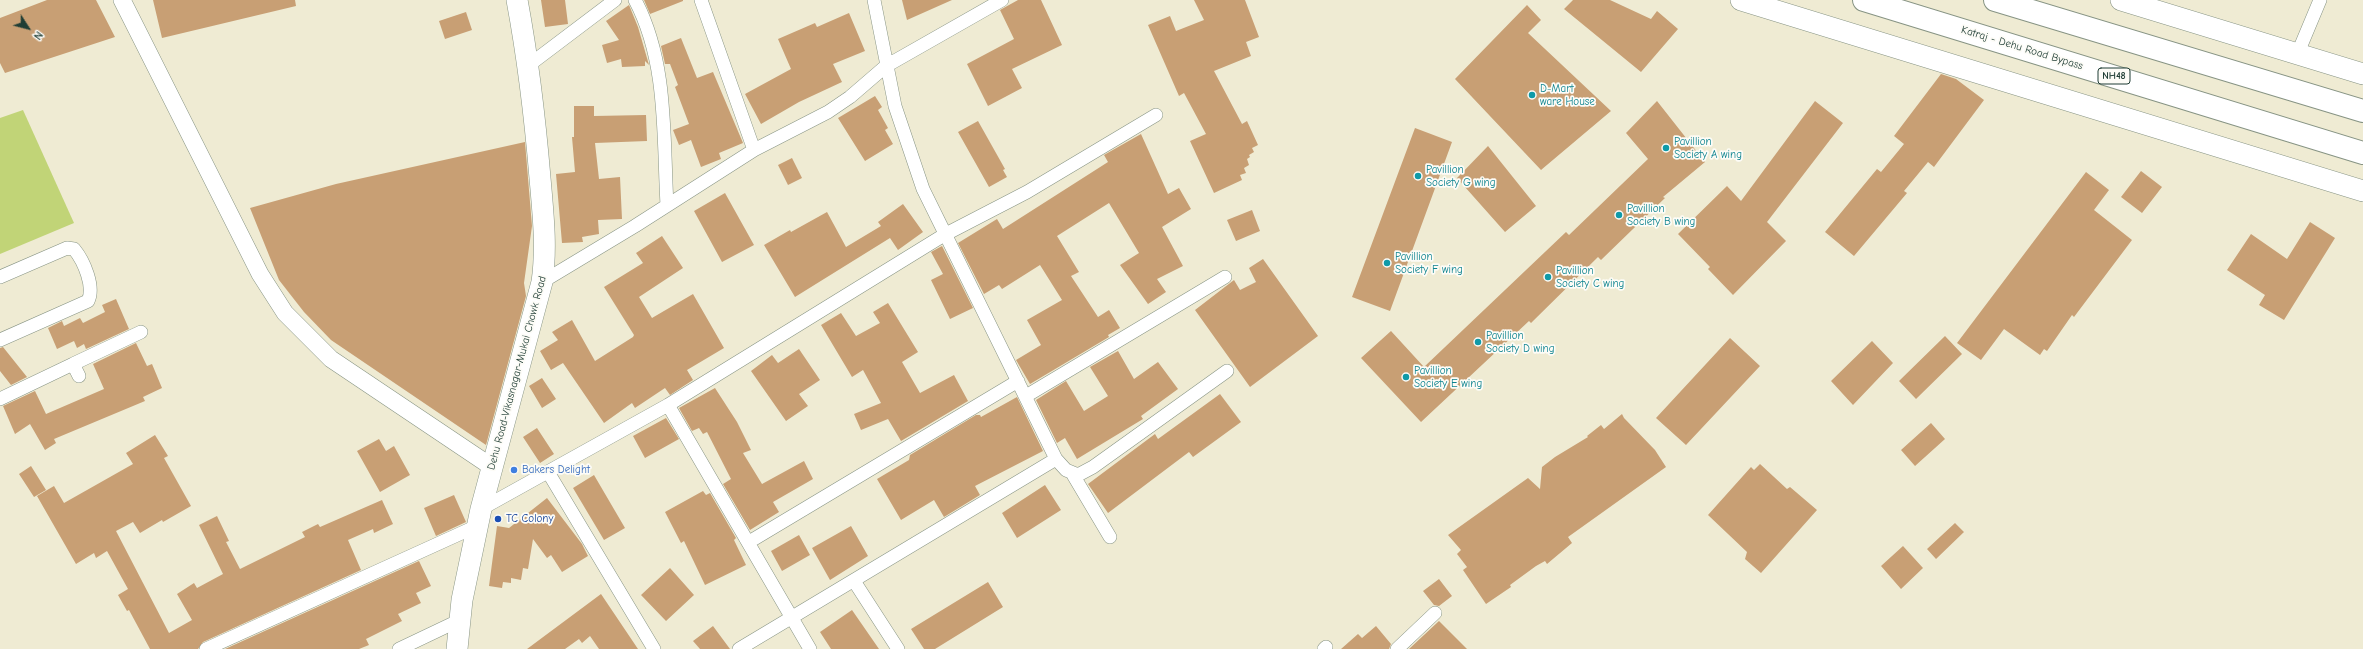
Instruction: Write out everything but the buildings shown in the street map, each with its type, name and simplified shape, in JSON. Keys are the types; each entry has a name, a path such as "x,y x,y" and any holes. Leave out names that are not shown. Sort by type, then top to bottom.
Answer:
{"highway":[{"name":"Katraj - Dehu Road Bypass","path":"1864,0 2363,153"},
{"path":"1995,0 2363,111"}],"main road":[{"name":"Dehu Road-Vikasnagar-Mukai Chowk Road","path":"457,649 460,620 479,517 542,282 546,247 528,65 517,0"},
{"path":"1741,0 2363,191"},
{"path":"2121,0 2363,74"}],"street":[{"path":"122,0 257,267 285,313 331,359 492,467"},
{"path":"528,65 615,0"},
{"path":"635,0 647,22 657,57 667,205"},
{"path":"700,0 754,150"},
{"path":"874,0 895,106 923,189 944,235 1026,396 1056,459 1066,470 1078,475 1093,467 1227,371"},
{"path":"542,282 754,150 828,112 860,89 886,66 1002,0"},
{"path":"2297,55 2320,0"},
{"path":"206,649 479,517 548,472 668,405 944,235 1028,192 1156,115"},
{"path":"0,277 67,248 74,249 78,254 91,287 91,294 88,301 0,340"},
{"path":"1026,396 1225,277"},
{"path":"0,399 76,370 141,332"},
{"path":"749,542 1018,381"},
{"path":"668,405 810,649"},
{"path":"738,649 1056,459"},
{"path":"548,472 654,649"},
{"path":"1072,473 1110,537"},
{"path":"854,581 898,649"},
{"path":"1397,649 1435,613"},
{"path":"399,649 460,620"}],"green space":[{"path":"23,110 74,223 0,254 0,118"}],"place":[{"name":"D-Mart ware House","path":"1532,95"},
{"name":"Pavillion Society A wing","path":"1666,148"},
{"name":"Pavillion Society G wing","path":"1418,176"},
{"name":"Pavillion Society B wing","path":"1619,215"},
{"name":"Pavillion Society F wing","path":"1387,263"},
{"name":"Pavillion Society C wing","path":"1548,277"},
{"name":"Pavillion Society D wing","path":"1478,342"},
{"name":"Pavillion Society E wing","path":"1406,377"},
{"name":"Bakers Delight","path":"514,470"},
{"name":"TC Colony","path":"498,519"}]}
